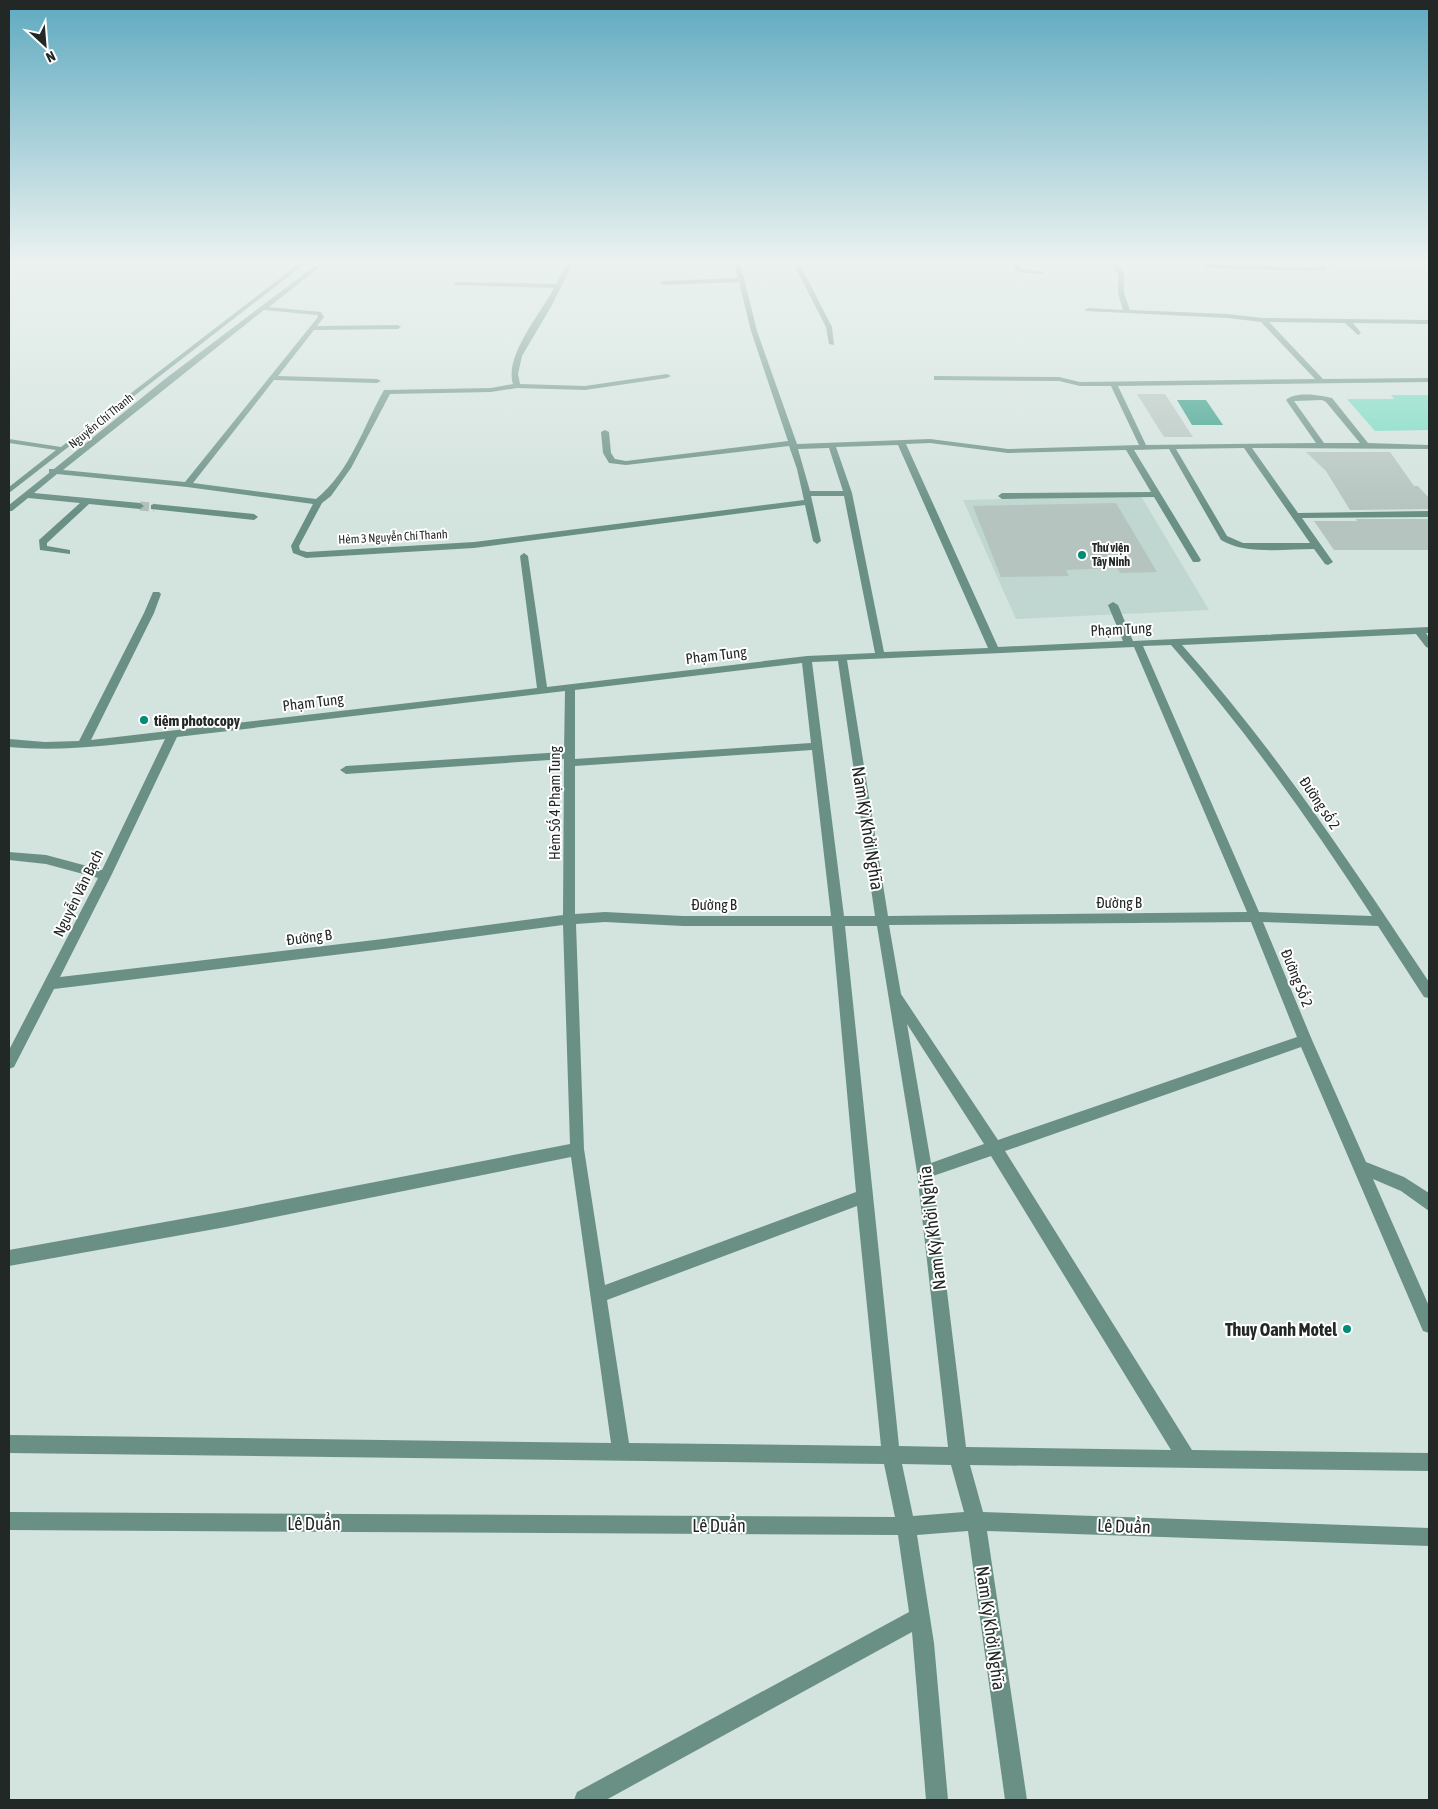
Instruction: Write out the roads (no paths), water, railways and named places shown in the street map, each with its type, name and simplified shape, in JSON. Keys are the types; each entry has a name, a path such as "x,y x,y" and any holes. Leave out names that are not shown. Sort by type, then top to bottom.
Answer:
{"street":[{"name":"Nguyễn Chí Thanh","path":"9,491 197,343"},
{"name":"Nguyễn Chí Thanh","path":"9,509 216,343"},
{"path":"187,485 299,343"},
{"path":"517,386 514,375 515,366 525,343"},
{"path":"758,343 808,498 817,541"},
{"path":"1286,343 1321,380"},
{"path":"36,470 187,485 318,502 333,490 346,470 387,392 491,390 517,386 585,388 667,376"},
{"path":"273,378 377,381"},
{"path":"937,378 1059,379 1080,384 1429,380"},
{"path":"149,380 168,381"},
{"path":"1114,384 1140,435 1143,446"},
{"path":"1321,444 1290,400 1294,398 1313,398 1329,400 1364,445"},
{"path":"605,432 607,453 612,461 626,463 792,445 902,444 930,441 1008,451 1143,446 1321,444 1429,447"},
{"path":"9,441 62,449"},
{"path":"902,444 994,650"},
{"path":"1246,445 1328,562"},
{"path":"832,446 848,493 880,655"},
{"path":"1171,446 1224,538 1242,546 1316,546"},
{"path":"1128,447 1196,560"},
{"path":"808,498 848,493"},
{"path":"1002,496 1156,494"},
{"path":"26,495 140,506"},
{"name":"Hẻm 3 Nguyễn Chí Thanh","path":"318,502 294,546 296,551 306,555 474,545 808,498"},
{"path":"67,552 43,548 42,542 87,501"},
{"path":"154,507 254,517"},
{"path":"1294,516 1429,514"},
{"path":"524,556 542,690"},
{"path":"83,746 149,613 156,594"},
{"name":"Đường Số 2","path":"1113,606 1133,643 1255,917 1305,1040 1429,1325"},
{"path":"1424,630 1429,644"},
{"name":"Phạm Tung","path":"9,743 45,746 83,746 807,659 1424,630"},
{"name":"Đường số 2","path":"1172,641 1205,676 1276,764 1429,993"},
{"name":"Nam Kỳ Khởi Nghĩa","path":"842,657 882,920 926,1172 958,1456 976,1521 1016,1800"},
{"path":"807,659 838,921 890,1455 906,1526 920,1617 937,1800"},
{"name":"Hẻm Số 4 Phạm Tung","path":"570,687 569,919 577,1149 621,1451"},
{"name":"Nguyễn Văn Bạch","path":"9,1063 105,876 172,734"},
{"path":"346,770 817,746"},
{"path":"9,856 27,856 61,861 105,876"},
{"name":"Đường B","path":"50,984 569,919 605,917 683,921 1255,917 1382,921"},
{"path":"894,993 995,1148 1187,1459"},
{"path":"926,1172 1305,1040"},
{"path":"9,1258 236,1217 577,1149"},
{"path":"1362,1168 1408,1186 1422,1195 1429,1204"},
{"path":"597,1296 864,1196"},
{"path":"9,1444 1429,1462"},
{"name":"Lê Duẩn","path":"9,1522 906,1526 976,1521 1429,1537"},
{"path":"585,1800 920,1617"}],"tunnel":[{"path":"140,506 154,507"}],"place":[{"name":"Thư viện Tây Ninh","path":"1082,555"},
{"name":"tiệm photocopy","path":"144,720"},
{"name":"Thuy Oanh Motel","path":"1347,1329"}]}
